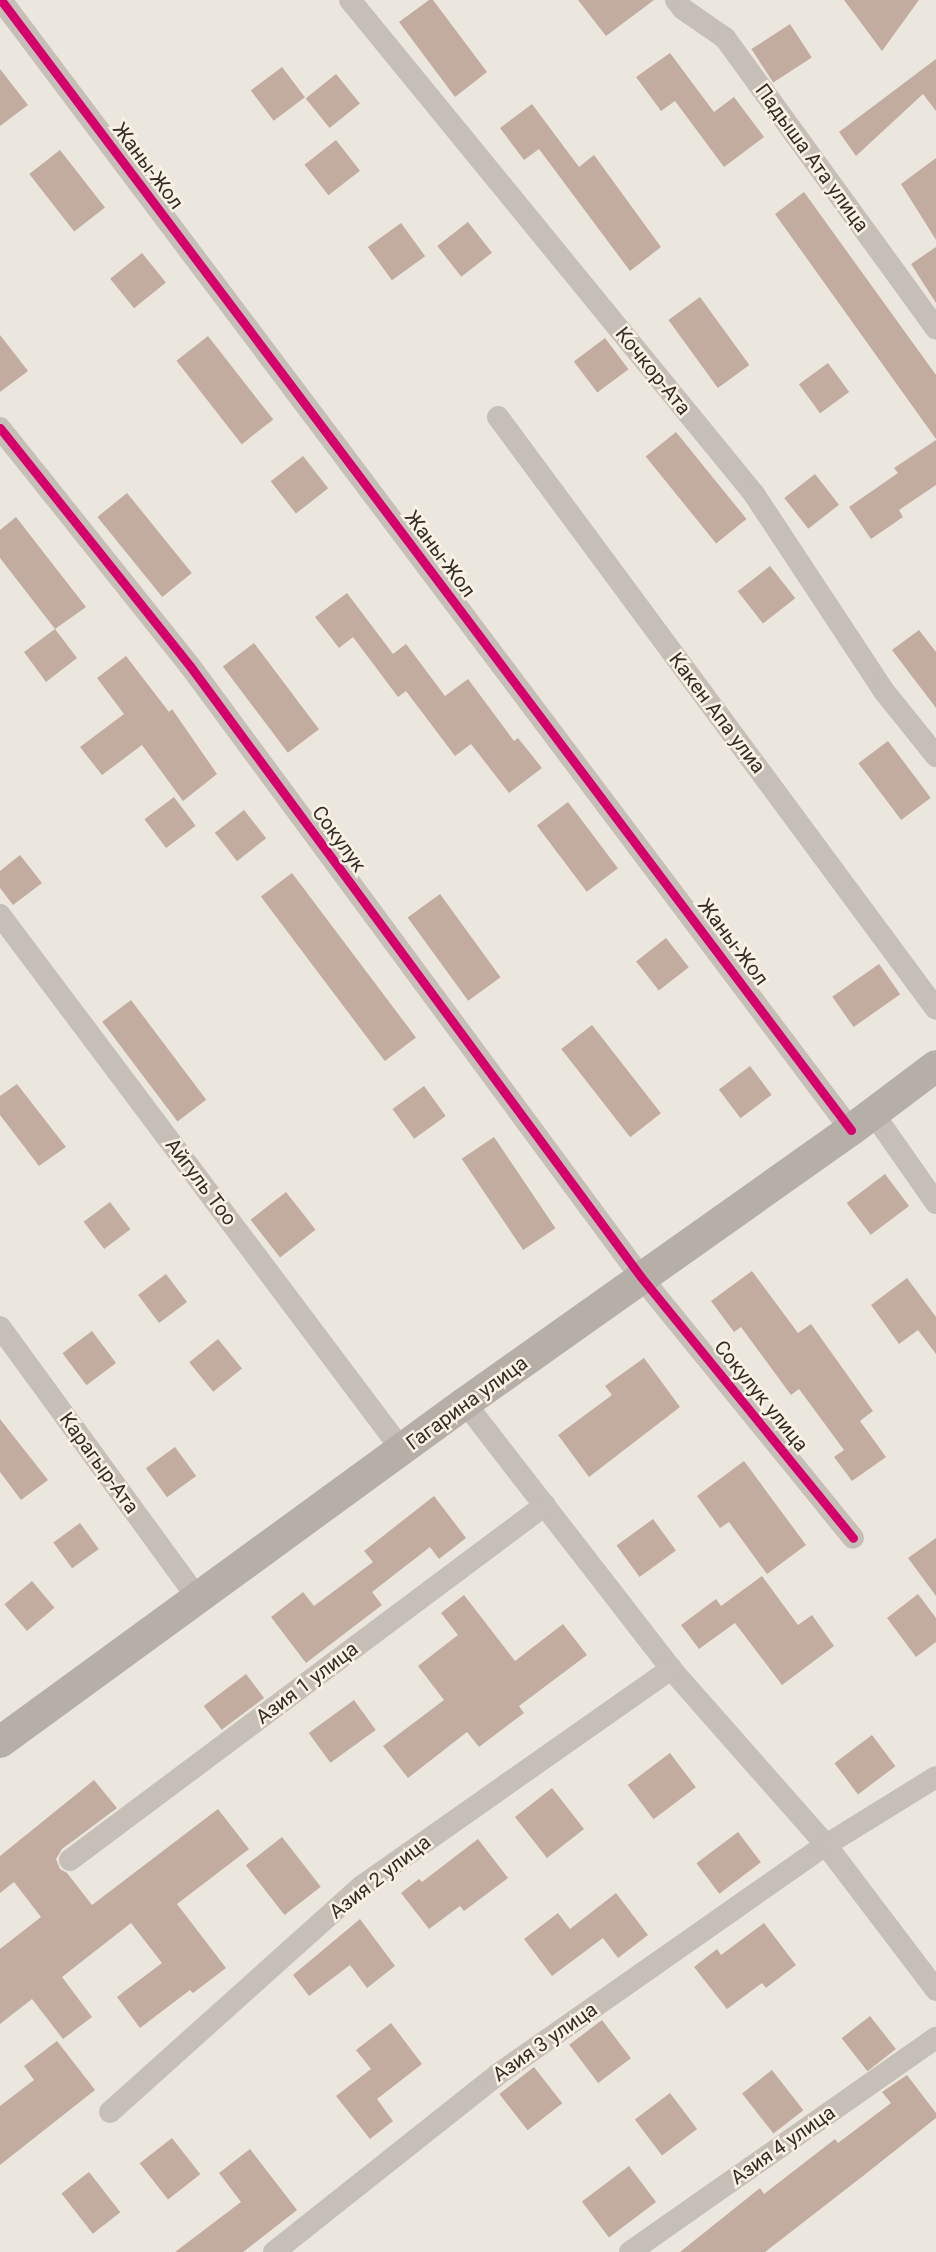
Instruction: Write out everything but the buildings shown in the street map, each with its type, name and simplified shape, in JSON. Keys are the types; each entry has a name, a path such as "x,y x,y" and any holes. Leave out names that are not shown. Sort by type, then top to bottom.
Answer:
{"main road":[{"name":"Гагарина улица","path":"2,1737 198,1599 465,1403 936,1066"}],"street":[{"name":"Жаны-Жол","path":"1,0 862,1121 936,1203"},
{"name":"Кочкор-Ата","path":"350,0 754,494 883,690 936,756"},
{"name":"Падыша Ата улица","path":"676,0 683,9 725,38 936,328"},
{"name":"Какен Апа улиа","path":"498,417 936,1009"},
{"name":"Сокулук","path":"0,428 190,666 641,1277"},
{"name":"Айгуль Тоо","path":"0,915 402,1450"},
{"name":"Сокулук улица","path":"641,1277 854,1538"},
{"name":"Карагыр-Ата","path":"0,1327 198,1599"},
{"path":"465,1403 671,1670 826,1845 936,1990"},
{"name":"Азия 1 улица","path":"70,1860 545,1506"},
{"name":"Азия 2 улица","path":"110,2112 362,1887 671,1670"},
{"name":"Азия 3 улица","path":"273,2252 497,2075 826,1845 936,1778"},
{"name":"Азия 4 улица","path":"630,2252 936,2038"}],"cycle path":[{"path":"1,0 851,1130"},
{"path":"0,428 190,666 641,1277 853,1538"}]}
